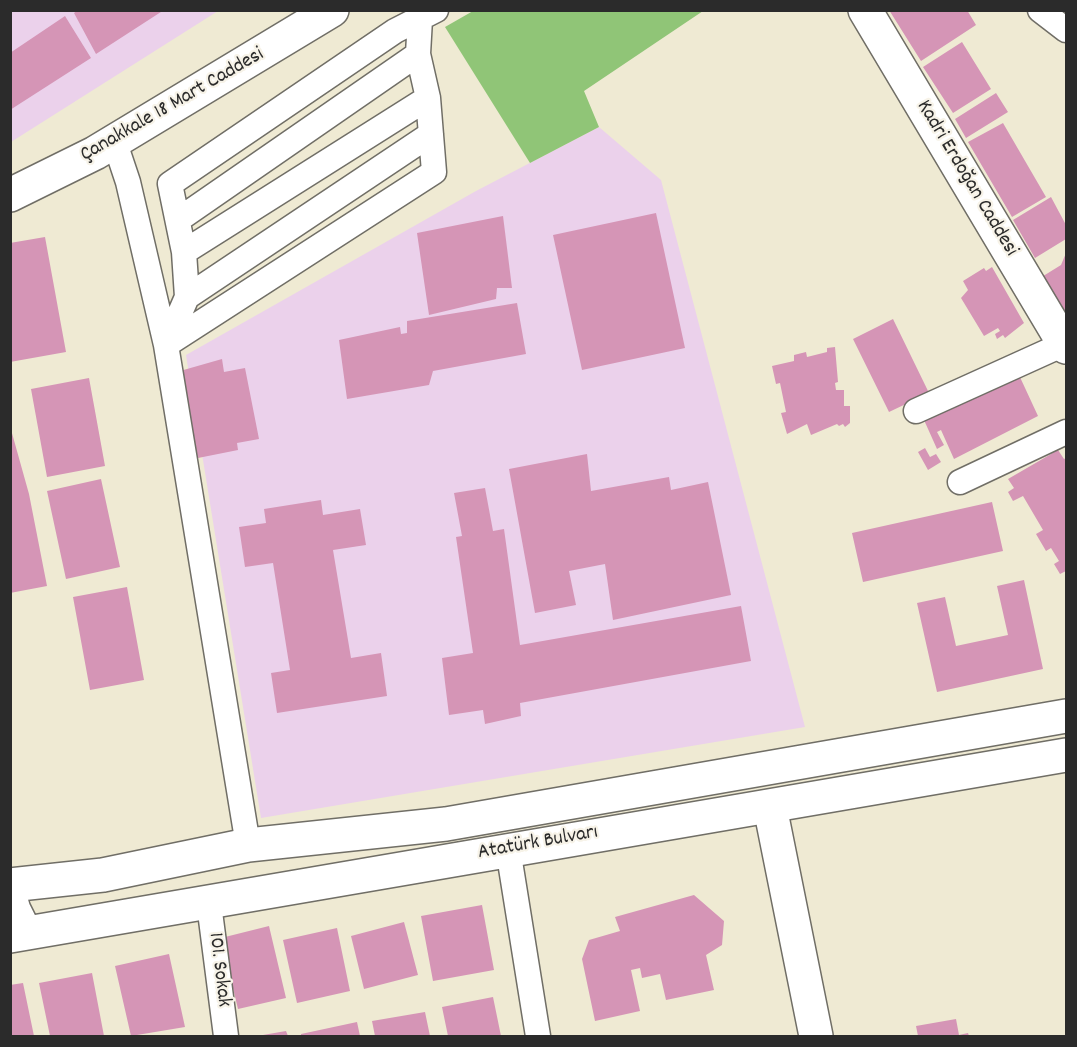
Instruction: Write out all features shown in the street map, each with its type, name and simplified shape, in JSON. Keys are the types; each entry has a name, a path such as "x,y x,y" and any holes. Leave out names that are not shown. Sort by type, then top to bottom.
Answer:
{"main road":[{"name":"Çanakkale 18 Mart Caddesi","path":"10,195 95,153 332,10"},
{"name":"Kadri Erdoğan Caddesi","path":"865,10 1065,345"},
{"path":"11,884 103,875 248,845 446,824 1066,716"},
{"name":"Atatürk Bulvarı","path":"20,934 210,904 508,849 770,807 1066,755"},
{"path":"957,773 1066,765"},
{"path":"770,807 816,1036"}],"street":[{"path":"1040,10 1066,30"},
{"path":"166,345 434,172 428,98 418,54 428,15"},
{"path":"166,345 187,297 184,252 170,184 395,32 428,15"},
{"path":"178,220 418,54"},
{"path":"184,252 428,98"},
{"path":"187,297 431,134"},
{"path":"114,140 128,182 166,345 248,845"},
{"path":"916,411 1065,345"},
{"path":"960,482 1066,432"},
{"path":"508,849 538,1036"},
{"path":"11,884 18,908 20,934"},
{"name":"101. Sokak","path":"210,904 226,1036"}],"shaded area":[{"path":"11,11 218,11 11,142"},
{"path":"599,127 661,180 805,727 261,818 186,355 476,191"}],"green space":[{"path":"473,11 703,11 584,91 599,127 530,163 445,27"}],"building":[{"path":"78,10 164,10 96,54 74,13"},
{"path":"889,10 967,10 976,25 921,61"},
{"path":"65,16 91,58 10,110 10,53"},
{"path":"962,42 991,89 953,113 923,67"},
{"path":"996,93 1008,112 966,138 955,119"},
{"path":"1003,123 1046,197 1012,217 968,142"},
{"path":"1051,197 1066,225 1066,239 1035,258 1013,220"},
{"path":"656,213 685,348 582,370 553,235"},
{"path":"503,216 512,288 497,288 496,299 429,315 417,233"},
{"path":"45,237 66,352 10,362 10,243"},
{"path":"1066,253 1066,321 1040,278 1061,265"},
{"path":"992,267 1024,323 1005,338 1003,335 997,339 995,334 1000,331 998,328 984,336 961,298 968,290 963,281 984,268 986,271"},
{"path":"517,303 526,354 433,371 429,385 347,399 339,340 400,327 401,334 407,333 407,321"},
{"path":"893,319 929,393 889,412 853,339"},
{"path":"835,347 838,382 835,383 836,390 844,390 844,406 850,406 850,423 845,427 843,424 839,426 837,424 811,435 807,424 787,434 781,413 786,412 780,383 776,384 772,366 794,361 794,355 806,352 807,357 827,352 827,348"},
{"path":"222,359 224,372 245,368 259,439 237,443 238,450 193,459 180,371"},
{"path":"1019,375 1038,416 954,459 941,430 937,432 944,445 937,449 924,420"},
{"path":"89,378 105,466 47,477 31,389"},
{"path":"10,426 29,494 47,586 10,593"},
{"path":"925,448 930,457 936,454 941,462 928,470 918,452"},
{"path":"1058,450 1064,459 1066,458 1066,571 1060,574 1054,564 1059,561 1051,548 1046,551 1036,534 1043,530 1023,496 1013,501 1008,492 1014,488 1008,479"},
{"path":"587,454 591,491 669,477 671,490 708,482 731,595 613,620 605,564 569,571 576,605 535,613 509,469"},
{"path":"101,479 120,567 66,579 47,491"},
{"path":"485,488 493,531 504,529 520,645 741,606 751,661 520,703 521,716 485,724 483,710 449,715 442,658 473,653 456,537 462,536 454,493"},
{"path":"321,500 323,515 360,509 366,545 333,550 351,658 381,653 387,696 277,713 271,673 290,670 273,563 245,567 239,527 266,523 264,509"},
{"path":"992,502 1003,551 863,582 852,533"},
{"path":"1024,580 1043,669 937,692 917,603 945,597 956,646 1008,635 997,586"},
{"path":"127,587 144,680 90,690 73,597"},
{"path":"694,895 724,921 722,945 706,955 714,990 666,1000 660,974 642,978 640,968 631,970 640,1011 595,1021 582,959 589,940 620,931 615,917"},
{"path":"482,905 494,970 433,981 421,916"},
{"path":"404,922 418,975 364,989 351,936"},
{"path":"269,926 286,998 238,1009 221,938"},
{"path":"337,928 350,991 297,1003 283,940"},
{"path":"169,954 185,1027 131,1036 115,966"},
{"path":"92,973 104,1036 50,1036 39,983"},
{"path":"23,983 34,1036 10,1036 10,985"},
{"path":"493,997 501,1036 448,1036 442,1007"},
{"path":"425,1012 430,1036 375,1036 372,1021"},
{"path":"956,1019 959,1035 968,1033 969,1036 918,1036 916,1026"},
{"path":"357,1022 360,1036 301,1036 301,1034"},
{"path":"286,1031 288,1036 263,1036 263,1035"}]}
